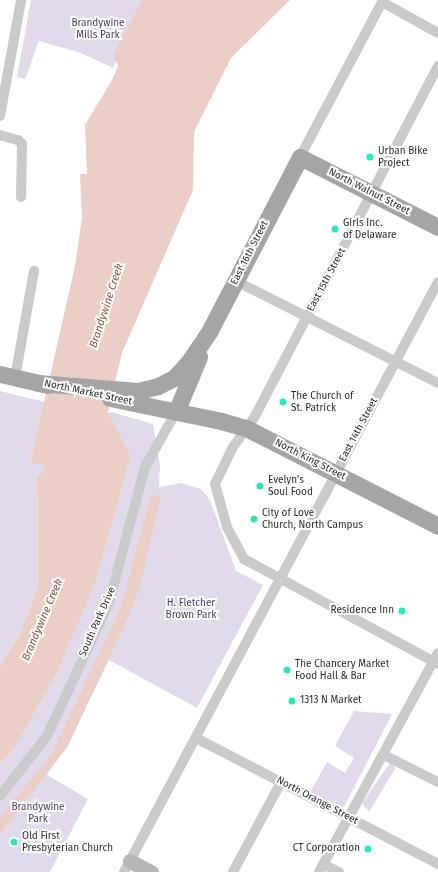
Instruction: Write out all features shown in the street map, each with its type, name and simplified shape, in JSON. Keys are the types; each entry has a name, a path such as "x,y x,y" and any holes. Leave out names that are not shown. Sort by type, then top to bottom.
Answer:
{"main road":[{"name":"North Walnut Street","path":"300,156 438,227"},
{"name":"East 16th Street","path":"126,396 158,386 174,378 190,360 210,330 300,156"},
{"path":"176,412 210,330"},
{"name":"North Market Street","path":"8,376 35,383 126,396 176,412"},
{"name":"North King Street","path":"176,412 222,420 246,428 438,526"}],"street":[{"path":"0,116 3,80 21,0"},
{"path":"382,1 438,33"},
{"name":"East 16th Street","path":"300,156 382,1"},
{"name":"East 15th Street","path":"246,428 254,418 373,193 438,66"},
{"path":"0,135 18,140 22,144 21,197"},
{"path":"8,376 34,271"},
{"path":"236,281 438,382"},
{"name":"East 14th Street","path":"127,867 438,282"},
{"name":"South Park Drive","path":"0,796 47,736 109,602 145,467 176,412"},
{"path":"246,428 217,477 216,494 238,552 252,565 437,659 321,868 339,872"},
{"name":"North Orange Street","path":"196,738 438,864"},
{"path":"384,755 438,782"},
{"path":"233,872 281,782"},
{"path":"127,867 151,872"}],"green space":[{"name":"Brandywine Mills Park","path":"31,0 144,0 113,68 81,53 39,41 25,79 17,77"},
{"path":"0,391 45,402 30,464 44,464 44,472 37,475 38,587 20,633 0,667"},
{"name":"Brandywine Park","path":"112,412 153,424 160,466 159,487 181,483 201,489 210,500 236,571 263,585 197,708 109,660 68,744 47,775 88,799 50,872 0,872 0,764 13,750 96,581 131,456 108,413"},
{"path":"354,711 392,714 344,807 309,794 327,762 345,773 354,758 335,746"},
{"path":"390,763 394,764 395,769 369,812 362,803"}],"water":[{"name":"Brandywine Creek","path":"142,0 290,0 231,58 194,132 193,190 122,353 108,412 131,456 96,581 57,672 13,750 0,764 0,667 20,633 38,587 37,475 44,472 44,464 30,464 75,266 82,218 80,174 87,174 85,125 112,80 118,66 113,55"},
{"path":"151,494 161,497 140,586 130,613 68,746 0,834 0,818 52,753 121,608"}],"place":[{"name":"Urban Bike Project","path":"370,157"},
{"name":"Girls Inc. of Delaware","path":"335,229"},
{"name":"The Church of St. Patrick","path":"283,402"},
{"name":"Evelyn’s Soul Food","path":"260,486"},
{"name":"City of Love Church, North Campus","path":"254,519"},
{"name":"Residence Inn","path":"402,611"},
{"name":"The Chancery Market Food Hall & Bar","path":"287,670"},
{"name":"1313 N Market","path":"292,701"},
{"name":"Old First Presbyterian Church","path":"14,842"},
{"name":"CT Corporation","path":"368,849"}],"park label":[{"name":"H. Fletcher Brown Park","path":"191,608"}]}
